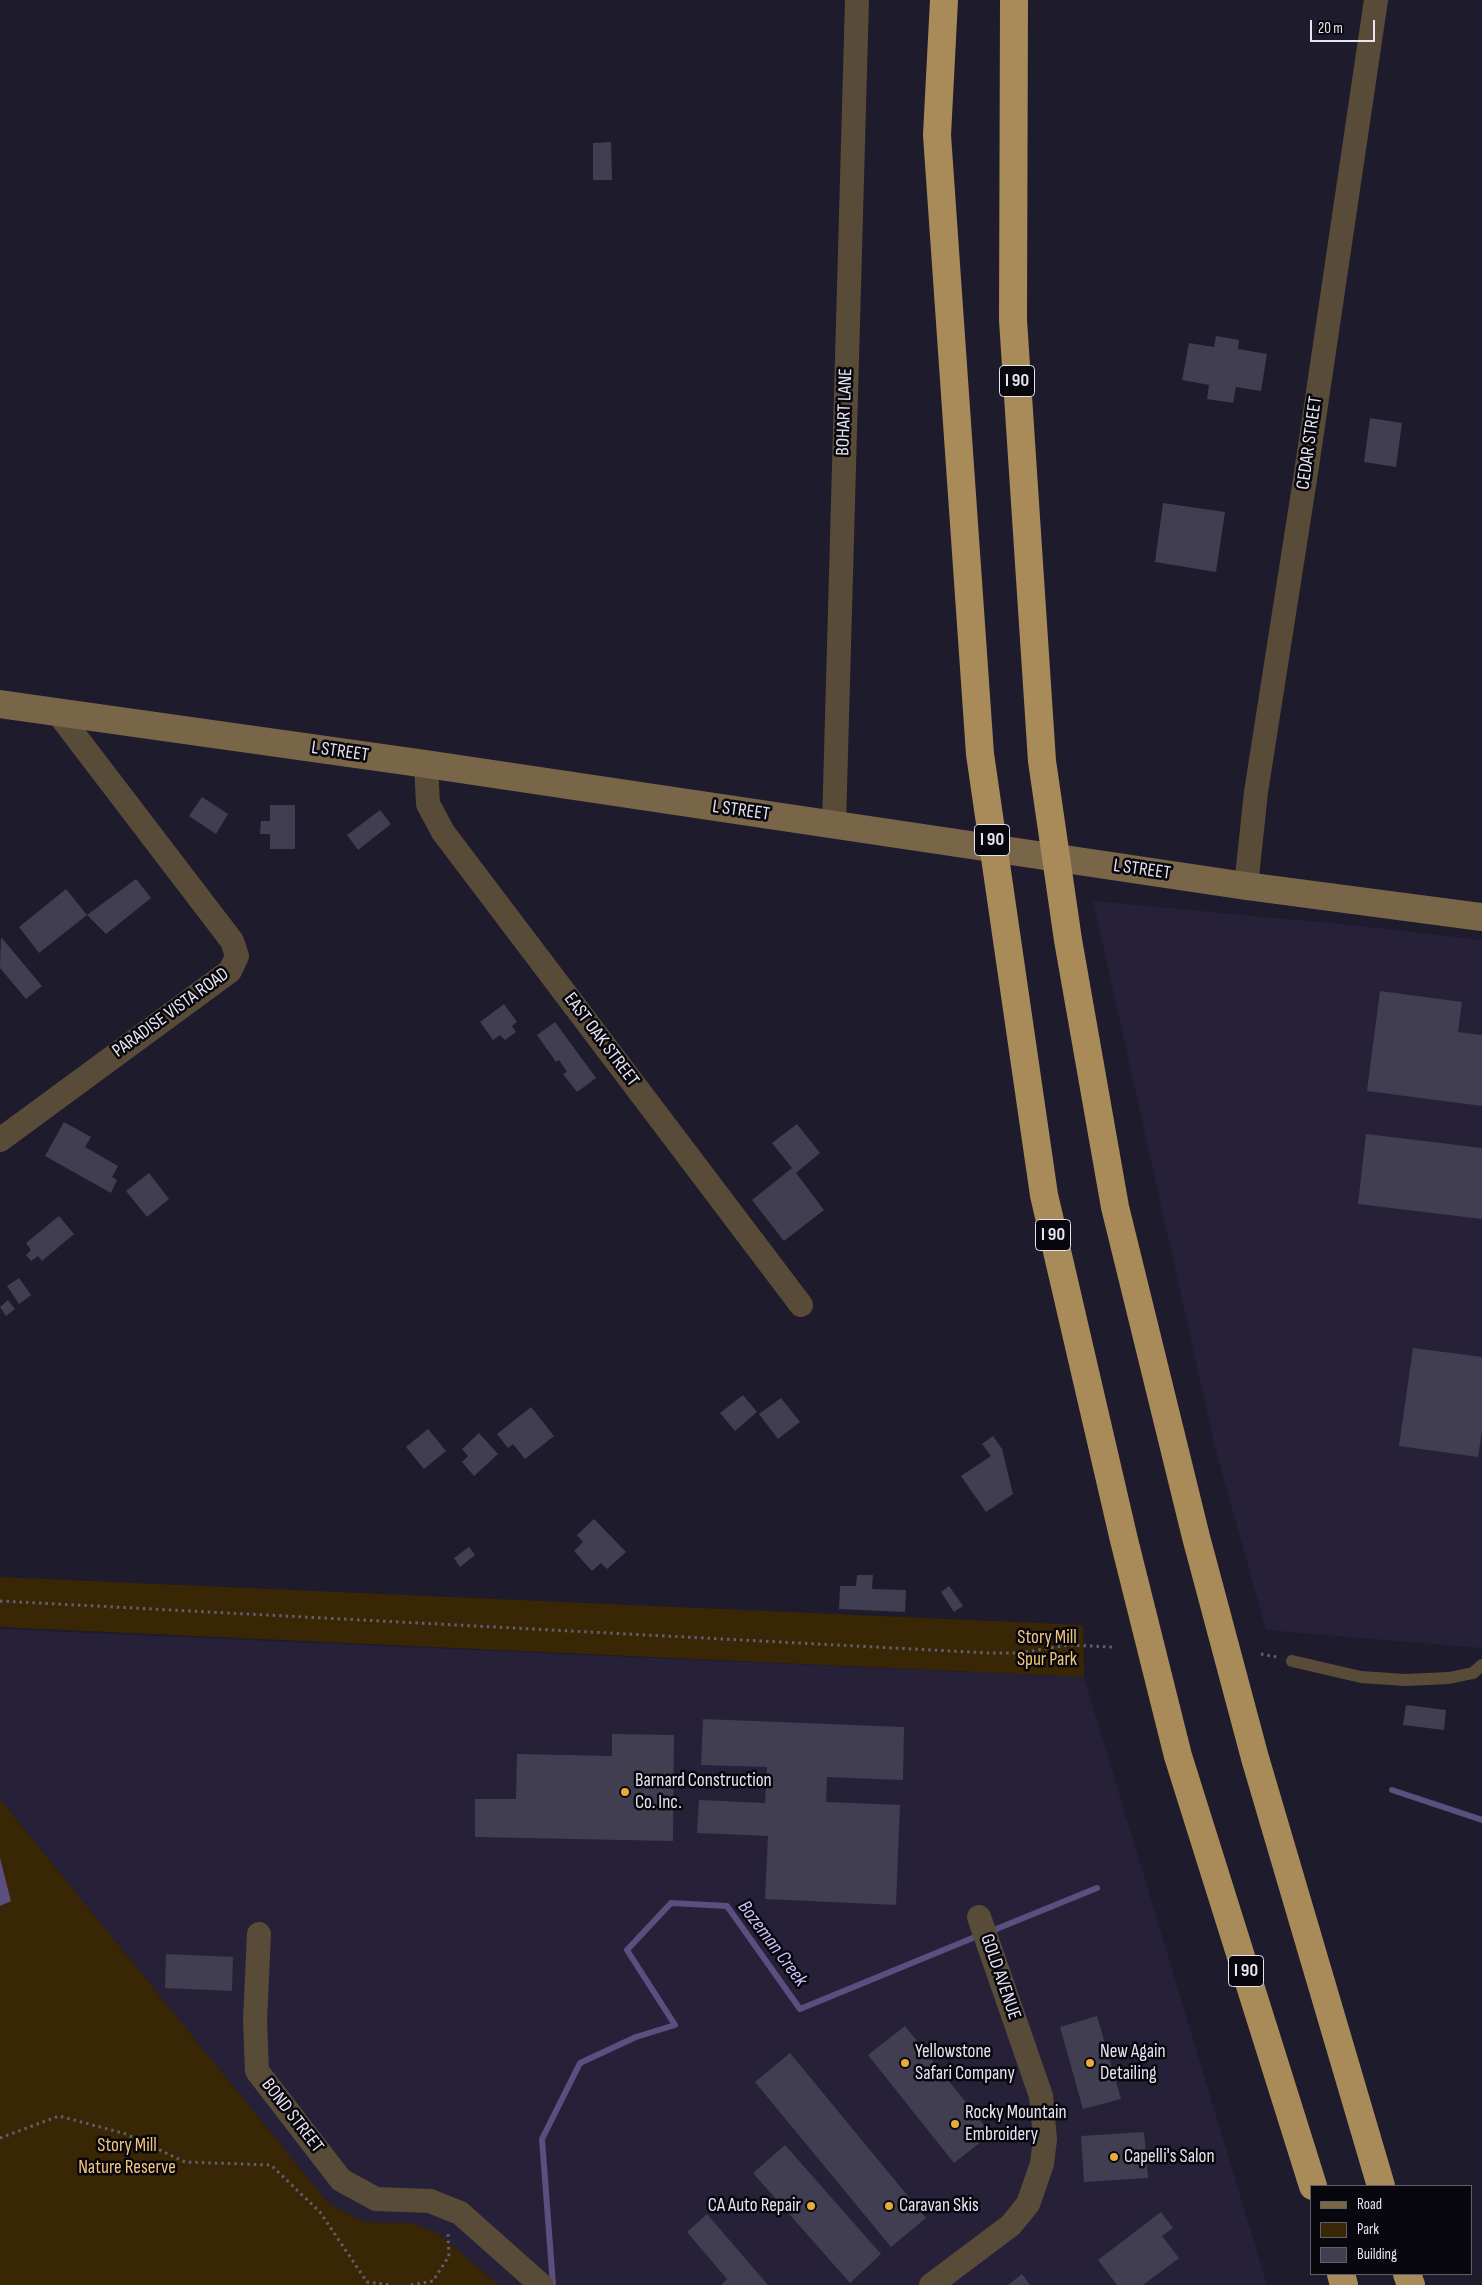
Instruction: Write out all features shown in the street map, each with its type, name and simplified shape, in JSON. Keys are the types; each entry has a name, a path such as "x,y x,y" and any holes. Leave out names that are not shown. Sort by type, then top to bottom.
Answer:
{"highway":[{"name":"I 90","path":"944,0 938,136 980,754 1044,1195 1124,1540 1178,1756 1313,2185"},
{"name":"I 90","path":"1014,0 1012,320 1042,761 1068,940 1115,1207 1196,1537 1255,1758 1382,2185"}],"street":[{"name":"BOHART LANE","path":"834,825 857,0"},
{"name":"CEDAR STREET","path":"1246,886 1256,792 1306,473 1376,0"},
{"name":"L STREET","path":"0,704 426,764 1246,886 1482,917"},
{"name":"PARADISE VISTA ROAD","path":"0,1140 230,971 237,956 232,942 57,712"},
{"name":"EAST OAK STREET","path":"426,764 428,804 443,832 801,1305"},
{"name":"GOLD AVENUE","path":"931,2285 1011,2225 1028,2204 1042,2164 1045,2139 1041,2096 979,1917"},
{"name":"BOND STREET","path":"259,1934 255,2020 257,2071 341,2180 376,2199 430,2201 454,2211 541,2285"}],"lane":[{"path":"1292,1661 1360,1677 1405,1680 1449,1678 1473,1673 1482,1665"}],"path":[{"path":"0,1601 989,1653 1020,1653 1068,1645 1112,1647"},
{"path":"0,2138 59,2116 126,2134 185,2162 271,2165 320,2212 367,2282 391,2285"},
{"path":"411,2285 432,2281 449,2256 454,2211"}],"shaded area":[{"path":"1093,901 1351,925 1482,940 1482,1648 1266,1630 1215,1447"},
{"path":"0,1629 1084,1677 1267,2285 499,2285 436,2232 411,2223 364,2222 329,2204 0,1799"},
{"path":"0,1858 11,1901 0,1906"}],"green space":[{"name":"Story Mill Spur Park","path":"0,1577 1083,1625 1084,1677 0,1627"},
{"name":"Story Mill Nature Reserve","path":"0,1799 329,2204 364,2222 411,2223 436,2232 499,2285 0,2285"}],"building":[{"path":"611,142 612,180 593,180 593,143"},
{"path":"1216,336 1239,340 1238,349 1267,354 1261,391 1236,387 1233,403 1207,399 1209,385 1182,380 1189,343 1214,347"},
{"path":"1370,418 1402,423 1396,467 1364,462"},
{"path":"1163,503 1225,512 1216,572 1155,562"},
{"path":"202,797 228,814 216,834 189,816"},
{"path":"270,805 295,805 295,849 270,849 270,834 260,834 261,821 270,821"},
{"path":"380,810 391,824 358,850 347,835"},
{"path":"136,879 151,898 106,934 87,915"},
{"path":"66,889 87,915 39,953 19,927"},
{"path":"1,937 42,986 26,999 0,968"},
{"path":"1380,991 1462,1002 1458,1032 1482,1035 1482,1106 1367,1091"},
{"path":"504,1004 517,1022 512,1026 516,1032 505,1040 500,1035 493,1040 480,1022"},
{"path":"555,1022 596,1078 577,1092 563,1074 567,1072 559,1060 556,1062 537,1035"},
{"path":"64,1122 91,1137 85,1147 118,1166 112,1177 117,1180 111,1193 45,1156"},
{"path":"797,1124 820,1153 796,1173 824,1210 784,1241 752,1200 792,1168 772,1143"},
{"path":"1366,1134 1482,1148 1482,1219 1358,1204"},
{"path":"149,1173 169,1199 147,1217 126,1191"},
{"path":"59,1216 74,1234 42,1261 38,1256 31,1261 26,1255 31,1250 26,1243"},
{"path":"19,1278 31,1295 19,1304 7,1286"},
{"path":"8,1300 15,1309 6,1316 0,1307"},
{"path":"1413,1348 1482,1357 1482,1431 1478,1457 1399,1446"},
{"path":"743,1395 757,1412 735,1431 720,1413"},
{"path":"781,1398 800,1422 778,1439 759,1414"},
{"path":"531,1407 554,1436 525,1459 513,1444 508,1448 497,1434"},
{"path":"428,1429 446,1451 424,1469 406,1447"},
{"path":"479,1433 498,1454 474,1476 462,1462 468,1456 462,1449"},
{"path":"993,1436 1002,1449 1013,1494 986,1512 961,1476 991,1456 982,1444"},
{"path":"594,1519 626,1552 607,1569 601,1563 592,1571 574,1551 583,1542 577,1535"},
{"path":"469,1547 475,1555 460,1567 454,1558"},
{"path":"857,1575 873,1575 872,1589 906,1590 905,1612 839,1609 840,1586 856,1586"},
{"path":"949,1586 963,1606 954,1612 941,1592"},
{"path":"1406,1705 1446,1710 1444,1730 1403,1725"},
{"path":"703,1719 904,1727 903,1780 827,1777 826,1802 900,1805 896,1905 765,1899 768,1836 697,1833 699,1800 765,1803 767,1767 701,1765"},
{"path":"612,1734 674,1735 673,1841 475,1837 475,1799 516,1799 517,1754 612,1756"},
{"path":"166,1954 233,1957 232,1991 165,1988"},
{"name":"New Again Detailing","path":"1097,2016 1121,2099 1083,2109 1060,2027"},
{"path":"905,2026 991,2134 954,2163 868,2055"},
{"path":"790,2053 926,2218 891,2247 755,2082"},
{"name":"Capelli's Salon","path":"1144,2132 1148,2178 1084,2182 1081,2136"},
{"path":"785,2145 881,2254 850,2283 753,2173"},
{"path":"1161,2212 1173,2228 1162,2236 1179,2258 1143,2285 1117,2285 1098,2260"},
{"path":"707,2214 768,2285 721,2285 727,2279 687,2232"},
{"path":"1022,2274 1030,2285 1008,2285"}],"waterway":[{"name":"Bozeman Creek","path":"1392,1790 1482,1820"},
{"name":"Bozeman Creek","path":"989,1932 1097,1888"},
{"name":"Bozeman Creek","path":"553,2285 542,2139 580,2063 636,2037 675,2025 627,1950 671,1903 727,1906 800,2009 980,1935"}],"place":[{"name":"Barnard Construction Co. Inc.","path":"625,1792"},
{"name":"Yellowstone Safari Company","path":"905,2063"},
{"name":"New Again Detailing","path":"1090,2063"},
{"name":"Rocky Mountain Embroidery","path":"955,2124"},
{"name":"Capelli's Salon","path":"1114,2157"},
{"name":"CA Auto Repair","path":"811,2206"},
{"name":"Caravan Skis","path":"889,2206"}]}
